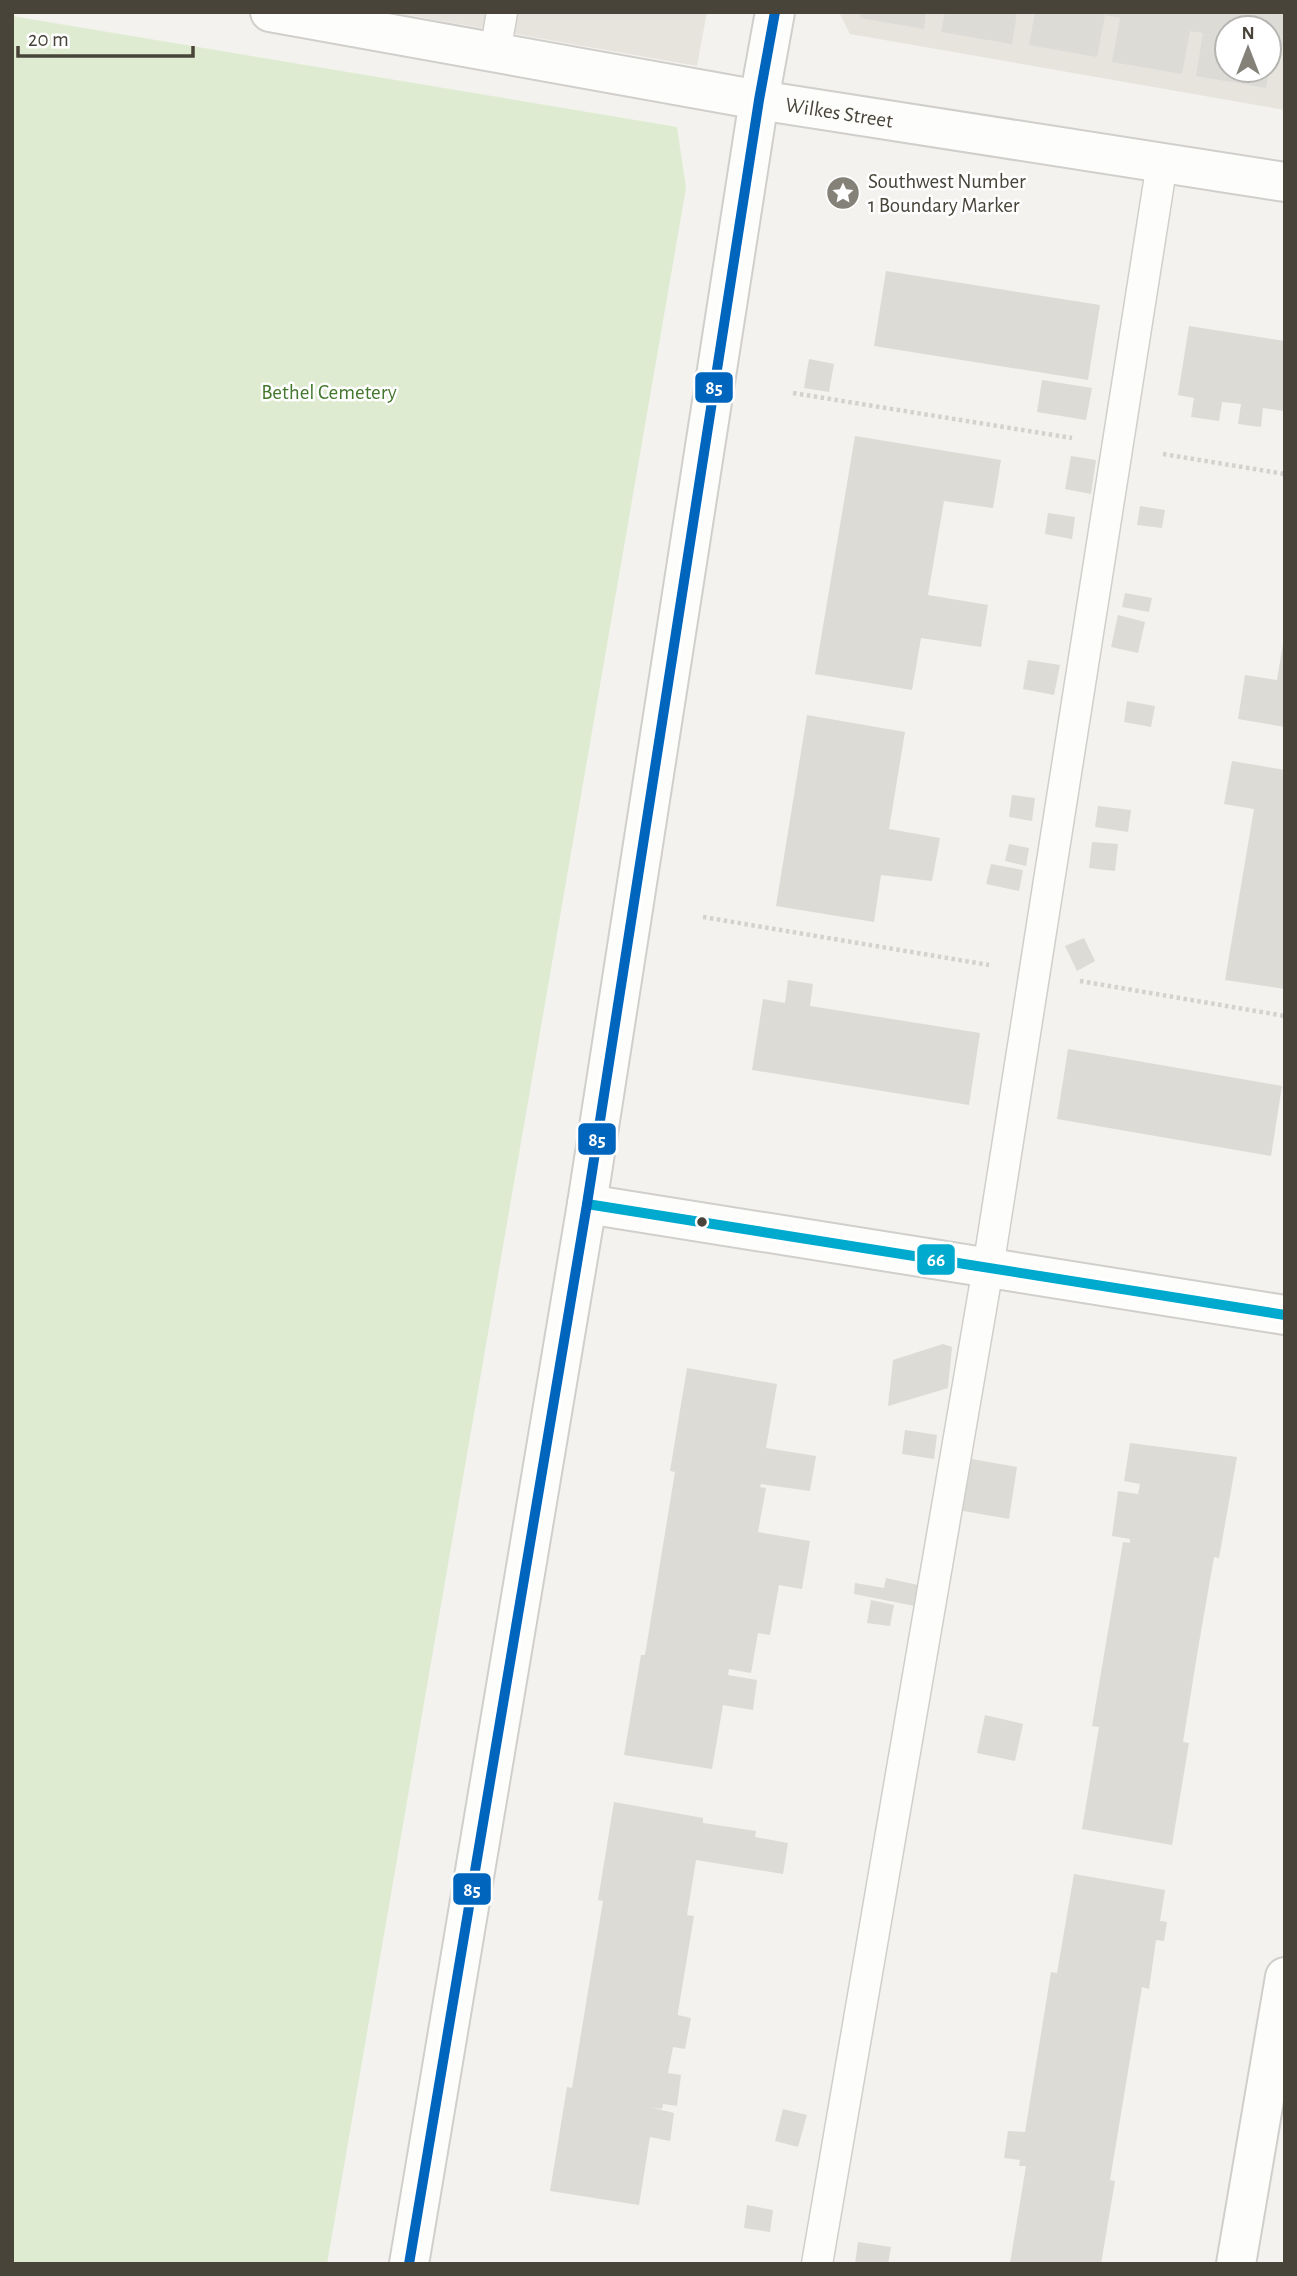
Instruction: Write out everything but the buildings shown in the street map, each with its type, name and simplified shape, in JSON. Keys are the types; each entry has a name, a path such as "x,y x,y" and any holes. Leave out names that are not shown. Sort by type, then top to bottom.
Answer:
{"street":[{"name":"Wilkes Street","path":"270,12 759,100 1285,182"},
{"path":"409,2264 587,1204 775,12"},
{"path":"587,1204 1285,1315"},
{"path":"1236,2264 1285,1977"}],"lane":[{"path":"495,53 502,12"},
{"path":"817,2264 988,1268 1162,163"}],"path":[{"path":"793,393 1285,474"}],"shaded area":[{"path":"391,12 707,12 697,66"},
{"path":"839,12 1285,12 1285,110 850,34"}],"green space":[{"name":"Bethel Cemetery","path":"12,16 677,127 686,188 327,2264 12,2264"}],"transit line":[{"name":"85","path":"409,2264 587,1204 775,12"},
{"name":"66","path":"587,1204 1285,1315"}],"place":[{"name":"Southwest Number 1 Boundary Marker","path":"843,193"}]}
